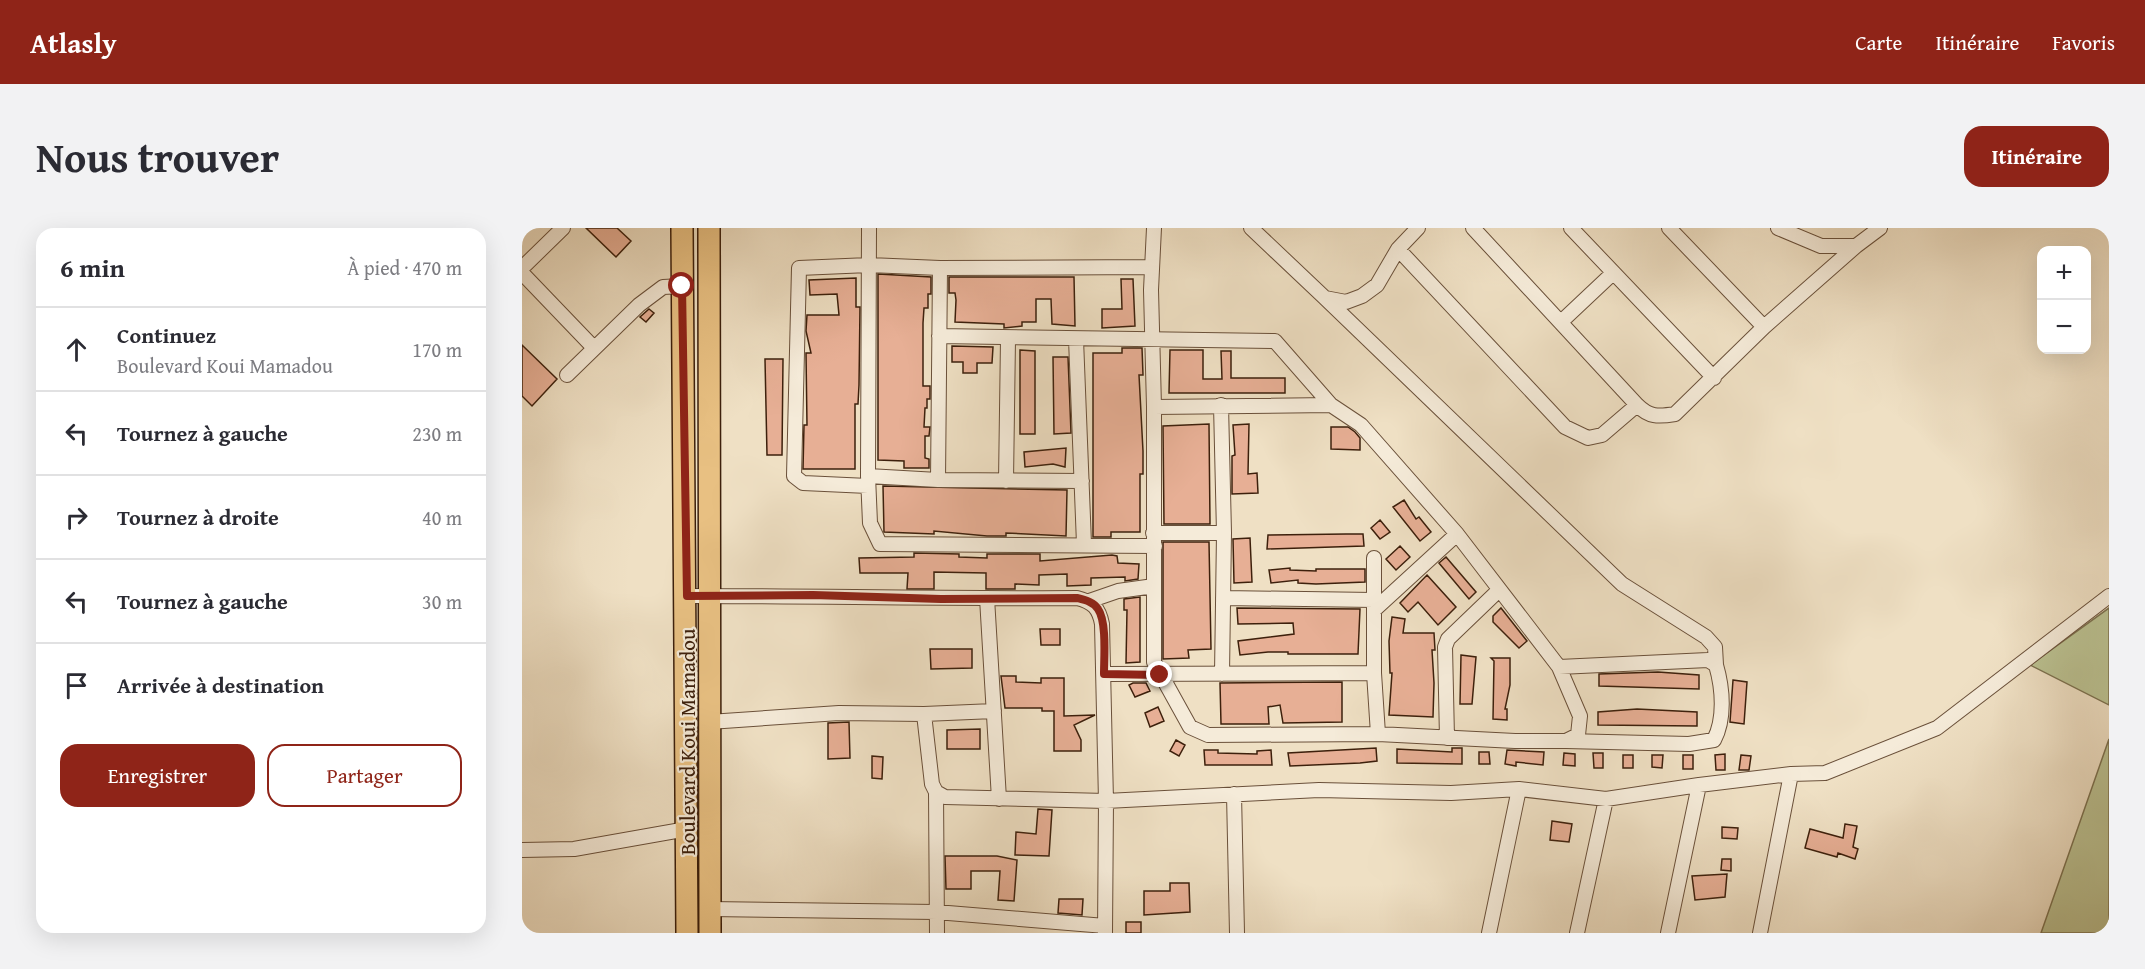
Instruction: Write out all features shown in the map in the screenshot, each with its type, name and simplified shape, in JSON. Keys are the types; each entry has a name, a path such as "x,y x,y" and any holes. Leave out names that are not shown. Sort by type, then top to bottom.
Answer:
{"main road":[{"name":"Boulevard Koui Mamadou","path":"682,228 687,596 687,933"},
{"name":"Boulevard Koui Mamadou","path":"709,228 710,933"}],"street":[{"path":"563,228 522,270 594,348"},
{"path":"869,228 868,481 870,524 880,544 1084,544 1224,533"},
{"path":"1154,228 1152,267 1154,662 1190,727 1208,735 1378,734 1689,744 1714,740 1722,725 1720,677 1714,647 1706,637 1622,584 1251,228"},
{"path":"1325,298 1346,302 1362,296 1377,285 1398,249 1418,228"},
{"path":"1473,228 1562,321 1637,405 1644,412 1657,417 1675,414 1764,327 1874,230"},
{"path":"1571,228 1714,378"},
{"path":"1669,228 1764,327"},
{"path":"1778,228 1821,246 1856,246"},
{"path":"1398,249 1565,427 1588,438 1602,435 1637,405"},
{"path":"1083,481 938,480 803,483 794,476 799,268 869,265 940,268 1152,267"},
{"path":"938,480 940,268"},
{"path":"1562,321 1613,273"},
{"path":"567,375 639,305 663,287 682,286"},
{"path":"939,336 1008,339 1152,338 1275,341 1331,405 1361,425 1457,534 1559,666 1580,716 1578,735 1566,741"},
{"path":"1006,481 1008,339"},
{"path":"1076,339 1084,544"},
{"path":"1221,405 1224,533 1221,674"},
{"path":"1154,407 1331,405"},
{"path":"1223,598 1374,605 1457,534"},
{"path":"1374,558 1374,673 1378,734"},
{"path":"1089,601 1118,591 1154,586"},
{"path":"1447,738 1445,647 1448,639 1499,590"},
{"path":"687,596 1077,598 1089,601 1099,610 1102,624 1106,801 1105,929 936,912 709,909"},
{"path":"936,792 945,797 1106,801 1319,790 1451,793 1519,789 1606,799 1791,774 1825,773 1937,728 2109,596"},
{"path":"987,598 999,799"},
{"path":"1559,666 1707,660 1716,665"},
{"path":"1104,674 1374,673"},
{"path":"709,722 839,712 924,714 994,711"},
{"path":"924,714 932,784 936,792 937,933"},
{"path":"1760,933 1791,774"},
{"path":"1668,933 1699,785"},
{"path":"1489,933 1519,789"},
{"path":"1234,794 1237,933"},
{"path":"1577,933 1606,799"},
{"path":"522,850 574,849 687,829"}],"green space":[{"path":"2109,608 2109,705 2030,665"},
{"path":"2109,739 2109,933 2041,933"}],"building":[{"path":"586,228 617,228 631,241 616,257"},
{"path":"878,274 931,277 931,294 928,294 928,308 924,308 923,323 923,386 930,386 930,399 927,399 927,408 925,408 924,427 930,427 929,436 925,436 925,458 929,459 929,468 904,468 904,461 878,460"},
{"path":"949,277 1074,277 1075,326 1052,324 1051,299 1036,299 1036,322 1022,322 1022,326 1004,328 1004,324 955,322 956,300 955,293 949,293"},
{"path":"856,278 856,307 860,307 859,385 858,404 855,404 855,469 803,469 804,425 807,425 806,353 811,353 806,331 807,315 839,315 837,294 810,295 809,280"},
{"path":"1121,279 1133,279 1135,326 1102,328 1102,309 1122,309"},
{"path":"649,309 654,313 646,322 640,317"},
{"path":"522,345 557,379 532,406 522,396"},
{"path":"952,346 993,347 992,363 977,363 977,373 963,373 963,362 952,362"},
{"path":"1122,348 1142,348 1143,375 1139,375 1143,451 1143,474 1140,474 1140,532 1111,532 1111,537 1093,537 1093,353 1122,353"},
{"path":"1020,350 1035,351 1035,434 1020,434"},
{"path":"1170,350 1203,350 1203,379 1222,379 1221,351 1231,351 1231,378 1285,378 1285,393 1169,393"},
{"path":"1053,357 1068,357 1071,433 1054,434"},
{"path":"765,359 783,359 782,455 767,455"},
{"path":"1209,424 1210,524 1164,524 1163,426"},
{"path":"1249,424 1248,474 1257,473 1258,493 1232,494 1232,456 1235,455 1233,425"},
{"path":"1331,427 1348,427 1355,432 1360,438 1360,450 1331,449"},
{"path":"1066,448 1065,467 1053,464 1025,467 1024,452"},
{"path":"883,486 1067,490 1066,536 1006,533 1006,536 987,536 934,531 934,534 884,532"},
{"path":"1404,500 1416,519 1419,517 1431,532 1420,541 1393,507"},
{"path":"1380,520 1390,532 1380,539 1371,528"},
{"path":"1363,534 1364,546 1267,549 1268,535"},
{"path":"1250,538 1252,582 1234,583 1233,539"},
{"path":"1163,542 1209,542 1211,649 1188,650 1189,658 1163,659"},
{"path":"1400,546 1410,557 1396,570 1386,559"},
{"path":"914,553 959,554 959,557 987,558 987,554 1040,554 1040,561 1112,555 1117,556 1118,563 1139,564 1138,579 1125,581 1125,577 1091,578 1091,585 1067,586 1067,574 1039,575 1039,585 1015,584 1015,589 986,589 986,573 934,572 934,589 907,589 908,573 860,573 859,558 914,557"},
{"path":"1446,557 1476,592 1469,599 1439,563"},
{"path":"1290,568 1290,570 1316,571 1316,569 1365,569 1365,582 1316,584 1298,583 1298,580 1271,583 1269,570"},
{"path":"1427,575 1456,607 1438,625 1418,602 1408,612 1400,603"},
{"path":"1140,597 1140,662 1126,663 1127,610 1124,610 1124,599"},
{"path":"1237,608 1360,609 1358,654 1268,652 1240,655 1238,641 1294,634 1293,623 1238,624"},
{"path":"1501,608 1527,641 1519,648 1493,622 1493,616"},
{"path":"1392,617 1405,619 1403,633 1434,633 1433,717 1389,715 1392,673 1390,673 1389,641"},
{"path":"1040,629 1060,629 1060,645 1041,645"},
{"path":"930,649 972,649 972,668 931,669"},
{"path":"1461,655 1476,657 1472,704 1460,704"},
{"path":"1491,658 1510,658 1510,685 1505,709 1507,709 1507,720 1493,719 1494,661"},
{"path":"1658,672 1699,675 1699,689 1599,686 1599,674"},
{"path":"1001,676 1016,676 1016,682 1041,683 1041,678 1064,678 1064,716 1095,715 1074,725 1081,740 1081,751 1054,751 1054,711 1042,711 1042,708 1005,708"},
{"path":"1733,680 1747,682 1744,724 1730,722"},
{"path":"1342,682 1342,722 1283,723 1280,705 1268,707 1269,724 1221,724 1220,683"},
{"path":"1146,683 1150,691 1135,697 1129,685"},
{"path":"1158,707 1164,721 1150,727 1145,713"},
{"path":"1637,709 1697,712 1697,726 1598,725 1598,712"},
{"path":"849,722 850,758 828,759 828,723"},
{"path":"980,729 980,749 947,749 947,730"},
{"path":"1176,740 1185,745 1179,756 1170,751"},
{"path":"1376,748 1377,761 1360,763 1290,766 1288,753"},
{"path":"1452,748 1462,748 1462,764 1397,763 1397,749 1452,752"},
{"path":"1204,750 1218,750 1218,753 1257,754 1257,751 1271,750 1272,765 1205,765"},
{"path":"1507,750 1544,752 1543,765 1516,762 1516,766 1505,764"},
{"path":"1479,752 1489,752 1490,764 1479,764"},
{"path":"1564,753 1575,754 1575,766 1563,765"},
{"path":"1593,753 1603,753 1603,768 1594,768"},
{"path":"1725,754 1725,770 1716,770 1715,755"},
{"path":"1623,755 1633,755 1633,768 1623,768"},
{"path":"1652,755 1663,755 1662,768 1652,767"},
{"path":"1683,755 1693,755 1693,769 1683,769"},
{"path":"1741,755 1751,756 1749,770 1739,770"},
{"path":"872,756 883,757 882,779 872,778"},
{"path":"1038,809 1052,810 1049,856 1015,855 1016,832 1036,834"},
{"path":"1552,821 1572,824 1569,842 1550,840"},
{"path":"1845,824 1857,826 1853,847 1858,849 1855,859 1838,853 1837,857 1805,848 1810,829 1843,838"},
{"path":"1722,827 1738,828 1737,839 1722,838"},
{"path":"945,856 997,856 1017,860 1014,901 998,900 1000,871 971,871 971,889 946,889"},
{"path":"1722,859 1731,859 1731,871 1721,870"},
{"path":"1727,874 1725,897 1695,900 1692,876"},
{"path":"1170,883 1189,883 1190,912 1144,915 1144,891 1170,891"},
{"path":"1059,899 1083,899 1082,915 1058,913"},
{"path":"1126,922 1141,922 1141,933 1126,933"}],"route":[{"path":"682,286 682,429 687,596 1077,598 1089,601 1099,610 1102,624 1104,674 1160,675"}]}
